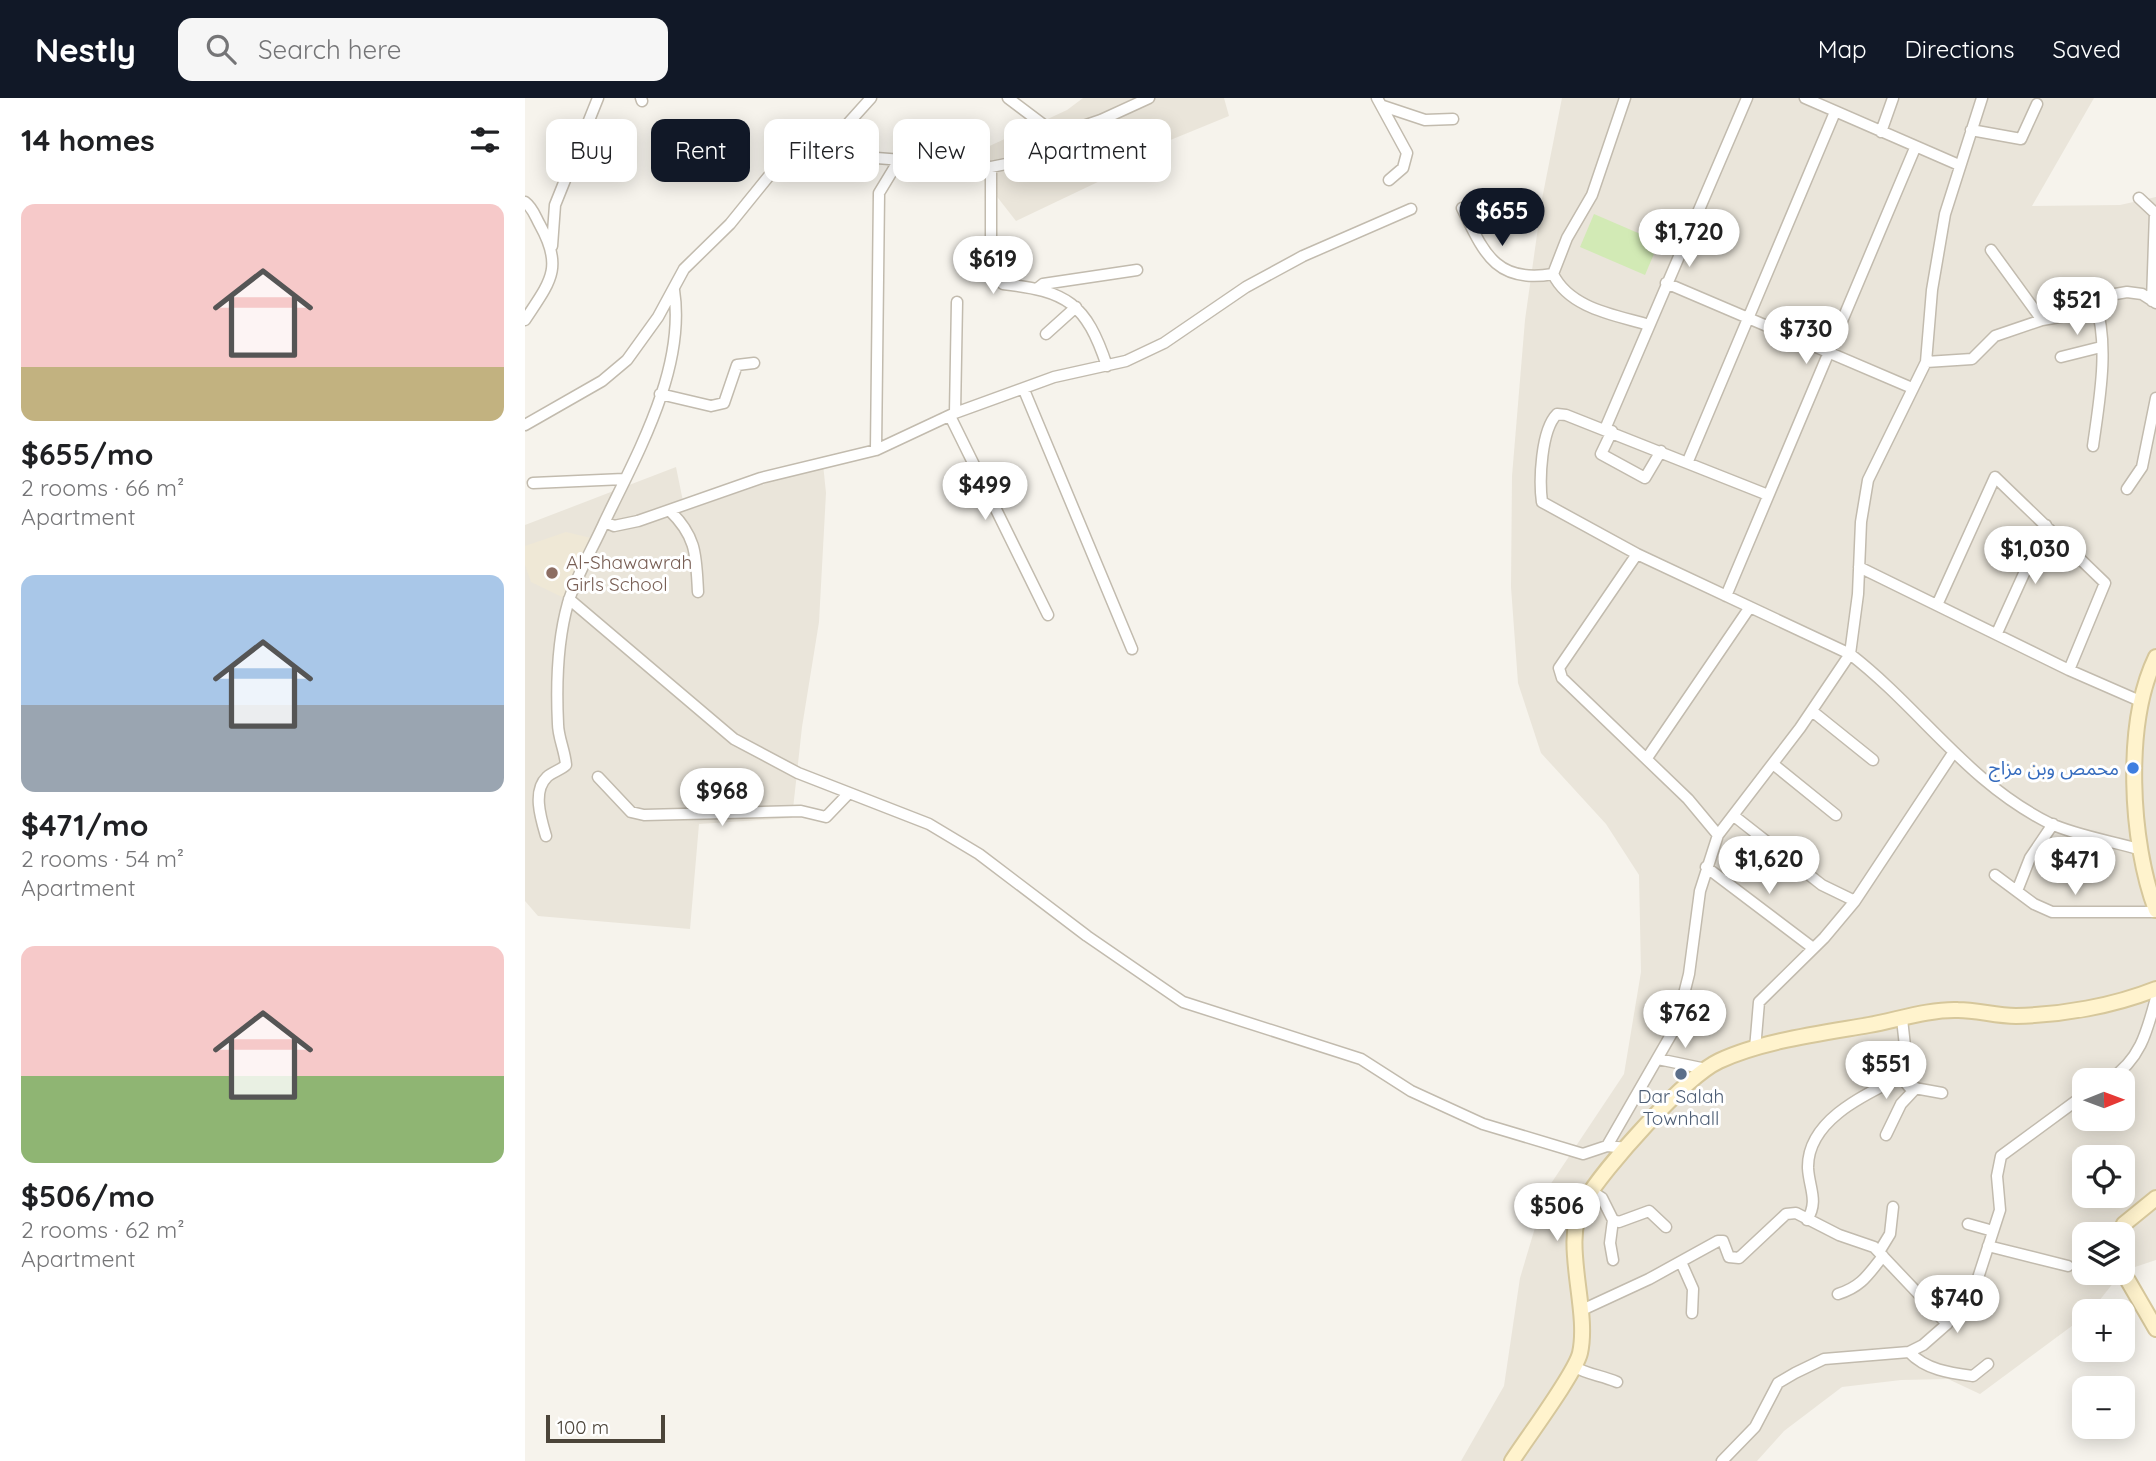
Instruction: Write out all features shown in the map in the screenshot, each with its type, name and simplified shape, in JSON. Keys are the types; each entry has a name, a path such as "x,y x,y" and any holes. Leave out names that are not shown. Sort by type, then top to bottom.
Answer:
{"street":[{"path":"525,320 550,279 555,205 598,98"},
{"path":"852,119 871,98"},
{"path":"1008,98 1035,119"},
{"path":"1101,119 1149,98"},
{"path":"1553,274 1567,238 1592,195 1625,98"},
{"path":"1661,451 1645,478 1601,454 1666,283 1747,98"},
{"path":"1805,98 1959,165"},
{"path":"1881,132 1893,98"},
{"path":"1607,1146 1676,1026 1684,1003 1706,867 1718,835 1812,711 1850,654 1861,522 1868,480 1926,362 1936,265 1945,214 1982,98"},
{"path":"1380,102 1425,120 1453,120"},
{"path":"1380,102 1403,142 1408,160 1389,180"},
{"path":"1971,130 2021,139 2037,104"},
{"path":"1688,461 1835,112"},
{"path":"1726,596 1915,148"},
{"path":"1004,164 991,167 991,272 1003,284 1038,288 1081,310 1099,341 1107,366"},
{"path":"876,450 879,193 893,170"},
{"path":"525,425 603,381 627,360 674,290 684,269 730,224 764,182"},
{"path":"2139,198 2155,213 2154,302"},
{"path":"525,202 552,246"},
{"path":"1462,208 1485,254 1521,276 1553,274"},
{"path":"605,522 614,526 638,522 761,478 876,450 953,414 1054,377 1126,361 1164,343 1246,287 1303,256 1411,209"},
{"path":"1991,250 2042,320"},
{"path":"1038,288 1042,284 1137,270"},
{"path":"1553,274 1562,288 1586,305 1649,325"},
{"path":"1666,283 1747,320 1912,388"},
{"path":"545,836 539,811 540,794 548,775 566,765 558,727 557,652 569,599 660,394 677,311 674,290"},
{"path":"1926,362 1972,359 1995,337 2042,320 2077,314 2104,296 2127,292 2142,294 2154,302"},
{"path":"957,302 953,414 1048,615"},
{"path":"2093,446 2099,402 2102,321 2095,302"},
{"path":"1047,334 1076,307"},
{"path":"2061,357 2101,347"},
{"path":"660,394 703,405 724,403 737,365 754,363"},
{"path":"1024,390 1132,649"},
{"path":"2127,489 2142,467 2156,398"},
{"path":"1768,495 1688,461 1566,415 1557,414 1552,419 1542,460 1542,502 1637,554 1850,654 1875,673 1974,774 2028,811 2053,824 2142,850"},
{"path":"1937,605 1995,477 2105,583 2069,670"},
{"path":"533,483 624,479"},
{"path":"670,511 688,528 696,560 698,592"},
{"path":"1997,634 2046,525"},
{"path":"1637,554 1559,668 1562,678 1688,799 1718,835"},
{"path":"1859,567 2069,670 2140,701"},
{"path":"569,599 734,739 798,773 929,824 979,854 1087,936 1183,1002 1259,1029 1315,1042 1360,1059 1411,1091 1483,1124 1583,1154 1607,1146 1627,1148"},
{"path":"1647,758 1750,607"},
{"path":"1995,875 2052,912 2156,911 2150,870 2142,850 2135,786 2134,735 2140,701 2156,657"},
{"path":"1812,711 1873,760"},
{"path":"1755,1049 1759,1002 1855,901 1953,752"},
{"path":"1773,764 1836,815"},
{"path":"598,777 631,812 644,815 801,811 826,817 849,793"},
{"path":"1734,816 1822,885 1855,901"},
{"path":"2017,891 2030,858 2053,824"},
{"path":"1706,867 1813,948"},
{"path":"1512,1461 1579,1357 1583,1335 1582,1310 1574,1248 1582,1205 1627,1148 1706,1069 1720,1060 1755,1049 1955,1009 2015,1016 2052,1013 2134,998 2156,989"},
{"path":"2127,1068 2145,1040 2156,998"},
{"path":"1901,1077 1906,1055 1902,1019"},
{"path":"1658,1059 1706,1069"},
{"path":"1901,1077 1909,1087 1942,1093"},
{"path":"1807,1220 1812,1211 1814,1193 1808,1166 1820,1131 1853,1100 1901,1077"},
{"path":"1886,1135 1902,1104 1916,1088"},
{"path":"1722,1461 1755,1427 1778,1383 1810,1363 1842,1357 1909,1352 1923,1345 1947,1324 1952,1311 1978,1278 2000,1210 1997,1176 2001,1156 2072,1104"},
{"path":"1591,1191 1602,1198 1613,1220 1610,1243 1612,1260"},
{"path":"2126,1222 2156,1198"},
{"path":"1837,1294 1855,1289 1867,1279 1890,1234 1893,1206"},
{"path":"1613,1220 1619,1222 1649,1210 1666,1227"},
{"path":"1582,1310 1718,1241 1723,1241 1729,1257 1739,1258 1786,1214 1796,1213 1874,1247 1947,1324"},
{"path":"1968,1224 1993,1231"},
{"path":"1988,1246 2068,1266"},
{"path":"1681,1262 1693,1289 1692,1313"},
{"path":"2131,1285 2156,1329"},
{"path":"1909,1352 1920,1363 1962,1375 1973,1376 1988,1364"},
{"path":"1573,1366 1591,1376 1600,1375 1617,1382"}],"shaded area":[{"path":"1083,98 1224,98 1229,116 1171,140 1171,119 1048,119 1067,110"},
{"path":"1562,98 2094,98 2032,206 2120,205 2156,197 2156,1260 2135,1267 2135,1222 2072,1222 2072,1285 2112,1285 2101,1299 2072,1299 2072,1326 1980,1394 1948,1379 1901,1380 1842,1387 1784,1431 1757,1461 1461,1461 1504,1386 1520,1278 1546,1191 1624,1074 1641,972 1639,875 1606,824 1541,753 1518,683 1511,587 1512,476 1525,320 1542,199"},
{"path":"1004,139 1004,182 1098,182 1016,221 986,182 990,182 990,146"},
{"path":"823,464 826,493 819,622 802,727 792,818 699,824 690,929 538,916 525,901 525,525 676,467 685,511"},
{"name":"Al-Shawawrah Girls School","path":"566,532 591,538 566,599 531,582 525,565 525,546"}],"green space":[{"path":"1594,214 1659,242 1645,275 1580,247"}],"place":[{"name":"Al-Shawawrah Girls School","path":"552,573"},
{"name":"محمص وبن مزاج","path":"2133,768"},
{"name":"Dar Salah Townhall","path":"1681,1074"}]}
